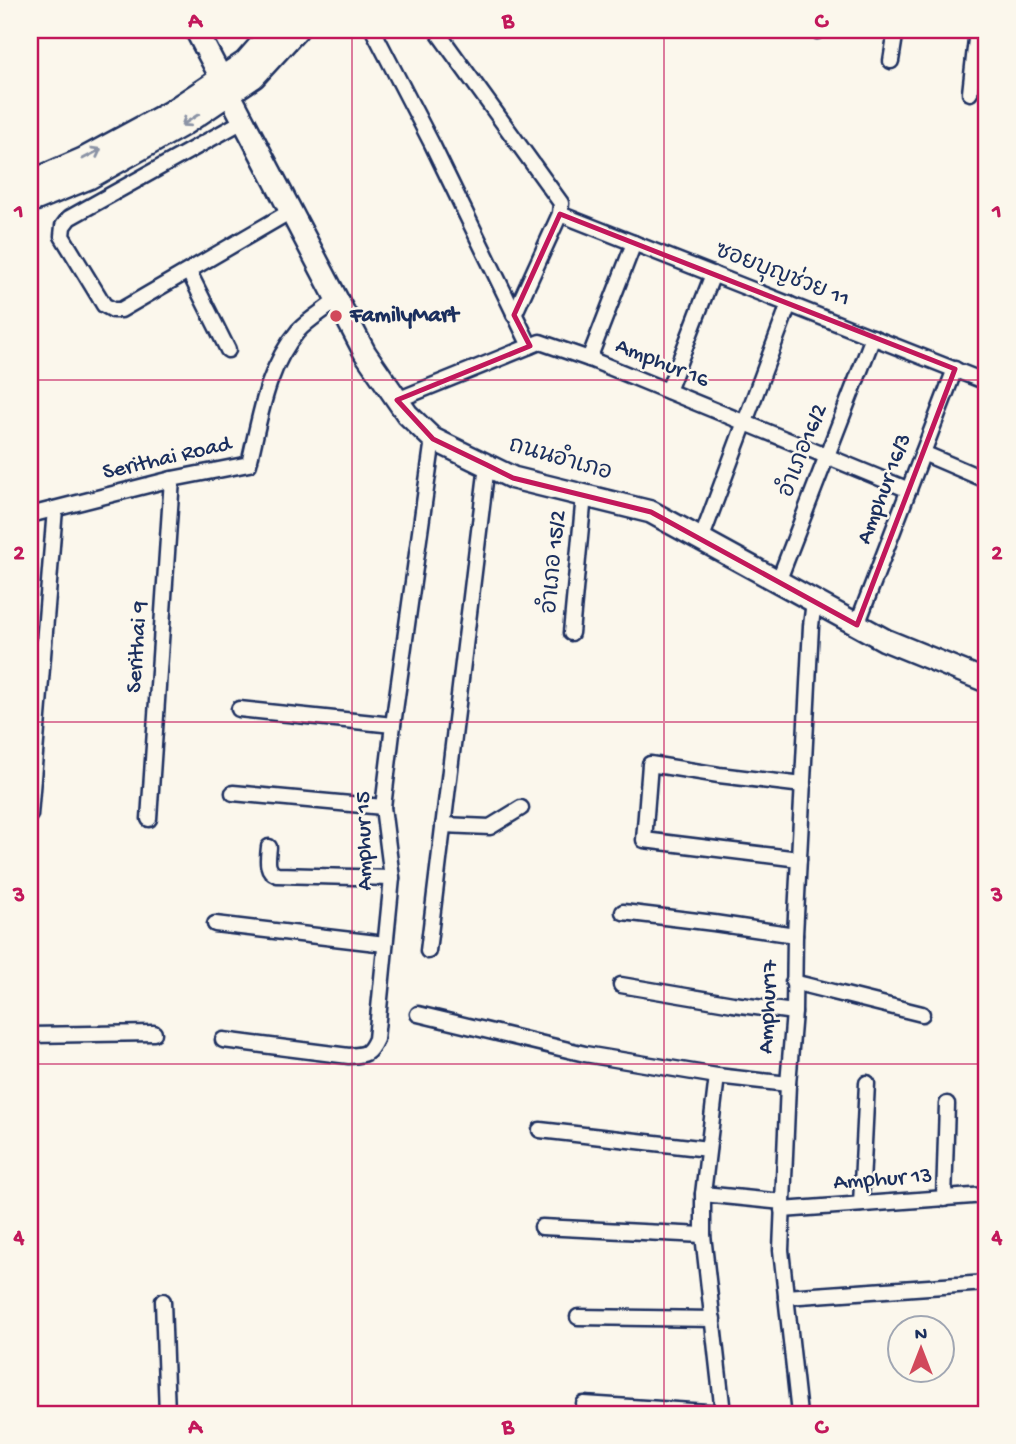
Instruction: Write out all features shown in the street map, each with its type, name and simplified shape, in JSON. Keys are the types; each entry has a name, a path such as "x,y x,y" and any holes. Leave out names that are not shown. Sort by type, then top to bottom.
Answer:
{"street":[{"name":"ถนนอำเภอ","path":"196,30 365,353 407,414 433,439 513,478 651,512 885,640 986,681"},
{"path":"30,202 89,178 183,125 224,86 273,30"},
{"path":"30,182 83,159 224,86 254,77 297,30"},
{"path":"373,30 432,144 530,346"},
{"path":"436,30 561,203 560,214 514,315"},
{"path":"891,61 896,30"},
{"path":"970,93 977,30"},
{"path":"243,121 69,218 63,226 62,236 104,305 113,310 121,310 290,211"},
{"name":"ซอยบุญช่วย 11","path":"560,214 986,382"},
{"path":"589,359 634,243"},
{"path":"189,272 228,350"},
{"path":"667,391 713,274"},
{"name":"Serithai Road","path":"30,515 172,479 249,464 262,402 278,361 300,330 337,300"},
{"path":"701,540 789,304"},
{"name":"อำเภอ16/2","path":"778,582 873,337"},
{"name":"Amphur 16","path":"397,400 540,342 589,359 909,490"},
{"name":"Amphur 16/3","path":"857,625 955,369"},
{"name":"Amphur 15","path":"223,1040 349,1056 363,1055 371,1050 376,1038 392,878 383,807 433,439"},
{"path":"923,453 986,480"},
{"path":"428,951 487,466"},
{"name":"Serithai 9","path":"149,819 172,479"},
{"name":"อำเภอ 15/2","path":"571,633 584,495"},
{"path":"30,814 55,509"},
{"name":"Amphur17","path":"799,1414 781,1250 814,601"},
{"path":"239,709 393,725"},
{"path":"799,859 644,840 650,764 803,785"},
{"path":"233,793 383,807"},
{"path":"443,825 490,827 521,808"},
{"path":"269,847 268,869 278,875 392,878"},
{"path":"623,912 795,935"},
{"path":"215,924 385,944"},
{"path":"793,982 922,1014"},
{"path":"621,985 794,1012"},
{"path":"418,1014 584,1054 717,1076 788,1084"},
{"path":"30,1035 154,1033"},
{"path":"717,1076 703,1194 703,1235 723,1413"},
{"path":"861,1204 867,1083"},
{"path":"944,1199 947,1104"},
{"path":"540,1130 708,1149"},
{"name":"Amphur 13","path":"703,1194 782,1206 861,1204 986,1195"},
{"path":"542,1227 703,1235"},
{"path":"786,1297 986,1283"},
{"path":"163,1301 167,1414"},
{"path":"578,1317 713,1319"},
{"path":"584,1404 738,1414"}],"highlighted area":[{"path":"560,214 955,369 857,625 651,512 513,478 433,439 397,400 530,346 514,315"}],"place":[{"name":"FamilyMart","path":"336,316"}]}
